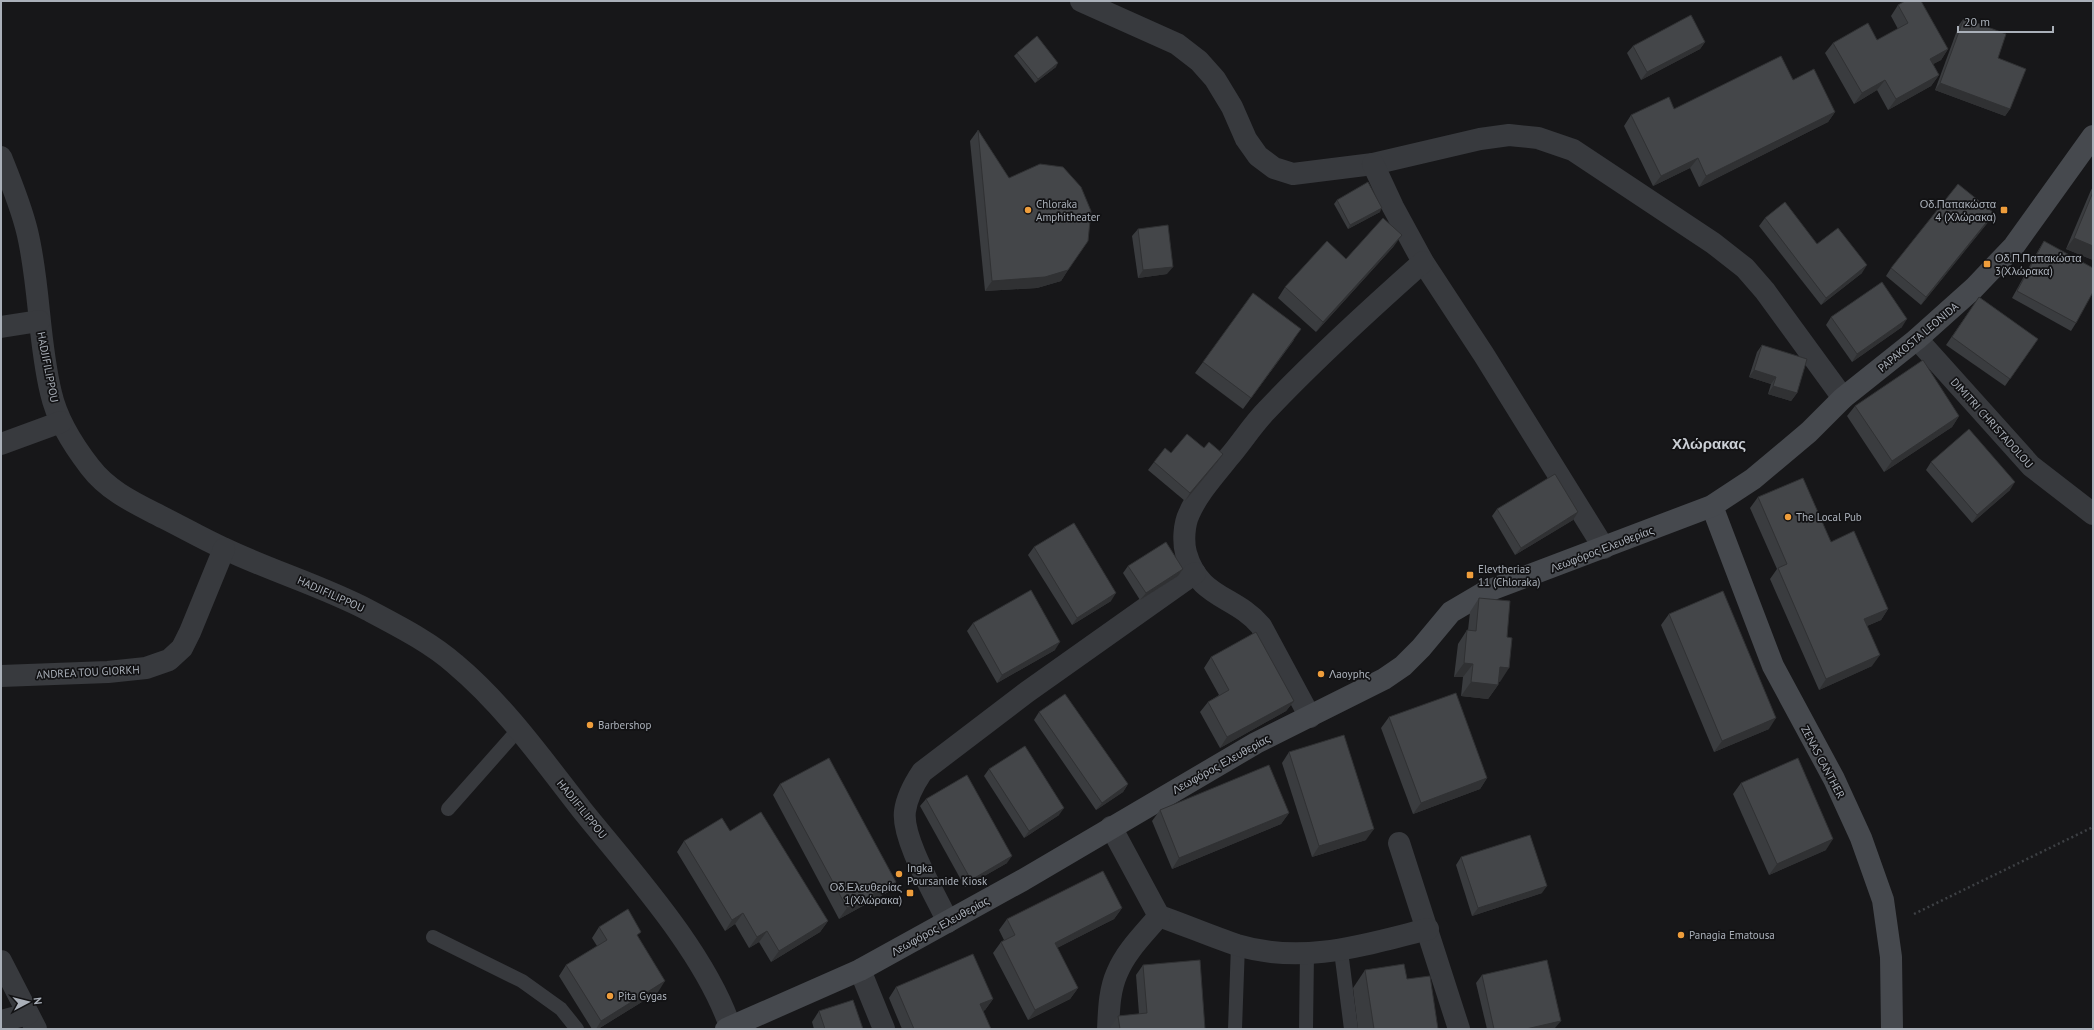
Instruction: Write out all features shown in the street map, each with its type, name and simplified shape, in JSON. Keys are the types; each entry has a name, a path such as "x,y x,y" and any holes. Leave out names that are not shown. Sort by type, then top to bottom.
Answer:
{"main road":[{"name":"PAPAKOSTA LEONIDA","path":"1712,506 1753,479 1808,432 1843,398 1917,339 1974,288 2014,246 2093,136"},
{"name":"Λεωφόρος Ελευθερίας","path":"729,1028 860,970 948,922 1256,743 1384,679 1403,666 1421,648 1451,612 1465,602 1485,592 1712,506"},
{"name":"ZENAS CANTHER","path":"1712,506 1773,666 1834,779 1861,838 1882,900 1891,957 1892,1029"}],"street":[{"path":"1081,1 1177,44 1199,60 1215,79 1232,106 1246,139 1258,156 1274,168 1292,174 1373,164 1480,139 1509,135 1538,138 1573,150 1706,239 1745,268 1765,291 1843,398"},
{"name":"HADJIFILIPPOU","path":"1,157 16,193 27,232 39,322 51,395 61,422 74,446 93,471 122,496 224,549 366,609 425,642 453,662 478,685 518,730 652,897 686,944 709,981 729,1028"},
{"path":"1373,164 1393,208 1422,262 1484,355 1604,548"},
{"path":"1310,717 1261,626 1252,615 1240,606 1212,592 1195,573 1186,552 1185,535 1188,514 1200,495 1266,411 1343,333 1422,262"},
{"path":"1,327 39,322"},
{"name":"DIMITRI CHRISTADOLOU","path":"1917,339 2031,466 2093,514"},
{"path":"1,444 61,422"},
{"name":"ANDREA TOU GIORKH","path":"1,676 115,672 146,668 169,660 182,648 190,632 224,549"},
{"path":"948,922 907,834 904,812 910,789 922,772 1027,692 1195,573"},
{"path":"1111,827 1160,916 1238,945 1271,951 1307,954 1341,951 1428,929"},
{"path":"1399,842 1459,1029"},
{"path":"1108,1029 1110,1001 1116,974 1126,955 1160,916"},
{"path":"1,961 32,1022 1,1021"},
{"path":"860,970 884,1029"}],"lane":[{"path":"448,809 518,730"},
{"path":"433,937 522,981 561,1009 578,1029"},
{"path":"1235,1029 1238,945"},
{"path":"1341,951 1351,1029"},
{"path":"1306,1029 1307,954"}],"path":[{"path":"1886,928 2093,826"}],"building":[{"path":"1905,1 1921,1 1948,49 1930,59 1939,75 1896,99 1885,80 1862,93 1833,43 1868,23 1877,40 1908,23 1898,5"},
{"path":"1691,15 1705,42 1647,72 1633,46"},
{"path":"1964,18 2006,34 1998,58 2026,69 2010,109 1940,83"},
{"path":"1037,36 1058,63 1038,79 1017,53"},
{"path":"1781,56 1793,80 1814,69 1835,112 1706,176 1698,158 1661,176 1631,115 1669,97 1674,109"},
{"name":"Chloraka Amphitheater","path":"978,130 1009,178 1040,164 1063,167 1081,187 1091,211 1088,241 1068,270 1045,277 992,281"},
{"path":"1368,182 1382,208 1350,225 1337,200"},
{"path":"1958,184 1994,213 1926,297 1891,268"},
{"path":"2093,192 2093,246 2074,238"},
{"path":"1785,202 1817,244 1838,228 1867,265 1826,298 1765,218"},
{"path":"1383,218 1402,235 1323,322 1285,287 1327,241 1346,259"},
{"path":"1168,225 1173,267 1143,270 1138,229"},
{"path":"2044,241 2093,268 2093,292 2076,323 2017,291"},
{"path":"1882,282 1907,319 1857,354 1831,317"},
{"path":"1253,293 1301,329 1251,398 1203,362"},
{"path":"1979,297 2038,339 2010,379 1952,337"},
{"path":"1762,345 1807,359 1797,393 1773,386 1776,377 1754,370"},
{"path":"1923,360 1959,416 1892,461 1855,406"},
{"path":"1969,429 2015,482 1977,515 1931,462"},
{"path":"1187,434 1204,448 1209,442 1223,454 1190,493 1154,462 1165,448 1171,453"},
{"path":"1555,474 1578,512 1521,548 1497,509"},
{"path":"1803,478 1831,542 1854,531 1888,609 1864,619 1880,655 1826,679 1778,568 1787,564 1758,497"},
{"path":"1074,523 1116,593 1077,618 1034,547"},
{"path":"1166,542 1183,569 1146,593 1128,566"},
{"path":"1031,590 1060,642 1002,675 973,623"},
{"path":"1723,591 1776,718 1722,741 1669,614"},
{"path":"1479,598 1510,601 1507,637 1512,638 1509,668 1500,667 1498,685 1471,682 1473,664 1464,663 1467,630 1476,631"},
{"path":"1256,632 1294,701 1227,737 1208,702 1229,690 1211,657"},
{"path":"1456,693 1487,778 1421,803 1389,717"},
{"path":"1065,694 1128,784 1102,803 1039,712"},
{"path":"1344,735 1374,829 1319,846 1289,752"},
{"path":"1025,746 1064,808 1029,831 989,769"},
{"path":"829,758 896,882 847,908 780,784"},
{"path":"1798,758 1833,839 1777,864 1741,783"},
{"path":"1269,765 1289,813 1179,858 1160,810"},
{"path":"967,775 1012,856 971,880 926,799"},
{"path":"761,812 828,921 779,951 767,931 757,937 743,913 732,920 684,841 722,818 730,831"},
{"path":"1530,835 1547,886 1478,908 1461,857"},
{"path":"1103,871 1122,908 1055,943 1078,988 1035,1010 1001,942 1015,935 1007,919"},
{"path":"628,909 641,932 637,935 665,981 601,1021 566,965 607,940 599,927"},
{"path":"973,954 993,999 980,1004 991,1029 914,1029 896,987"},
{"path":"1200,960 1205,1029 1120,1029 1118,1016 1147,1013 1143,965"},
{"path":"1547,960 1561,1021 1526,1029 1494,1029 1482,975"},
{"path":"1404,964 1407,979 1430,976 1438,1029 1374,1029 1365,970"},
{"path":"853,1000 863,1029 825,1029 819,1011"}],"place":[{"name":"Chloraka Amphitheater","path":"1028,210"},
{"name":"Οδ.Παπακώστα 4 (Χλώρακα)","path":"2004,210"},
{"name":"Οδ.Π.Παπακώστα 3(Χλώρακα)","path":"1987,264"},
{"name":"The Local Pub","path":"1788,517"},
{"name":"Elevtherias 11 (Chloraka)","path":"1470,575"},
{"name":"Λaoyphς","path":"1321,674"},
{"name":"Barbershop","path":"590,725"},
{"name":"Ingka Poursanide Kiosk","path":"899,874"},
{"name":"Οδ.Ελευθερίας 1(Χλώρακα)","path":"910,893"},
{"name":"Panagia Ematousa","path":"1681,935"},
{"name":"Pita Gygas","path":"610,996"}],"district":[{"name":"Χλώρακας","path":"1709,444"}]}
